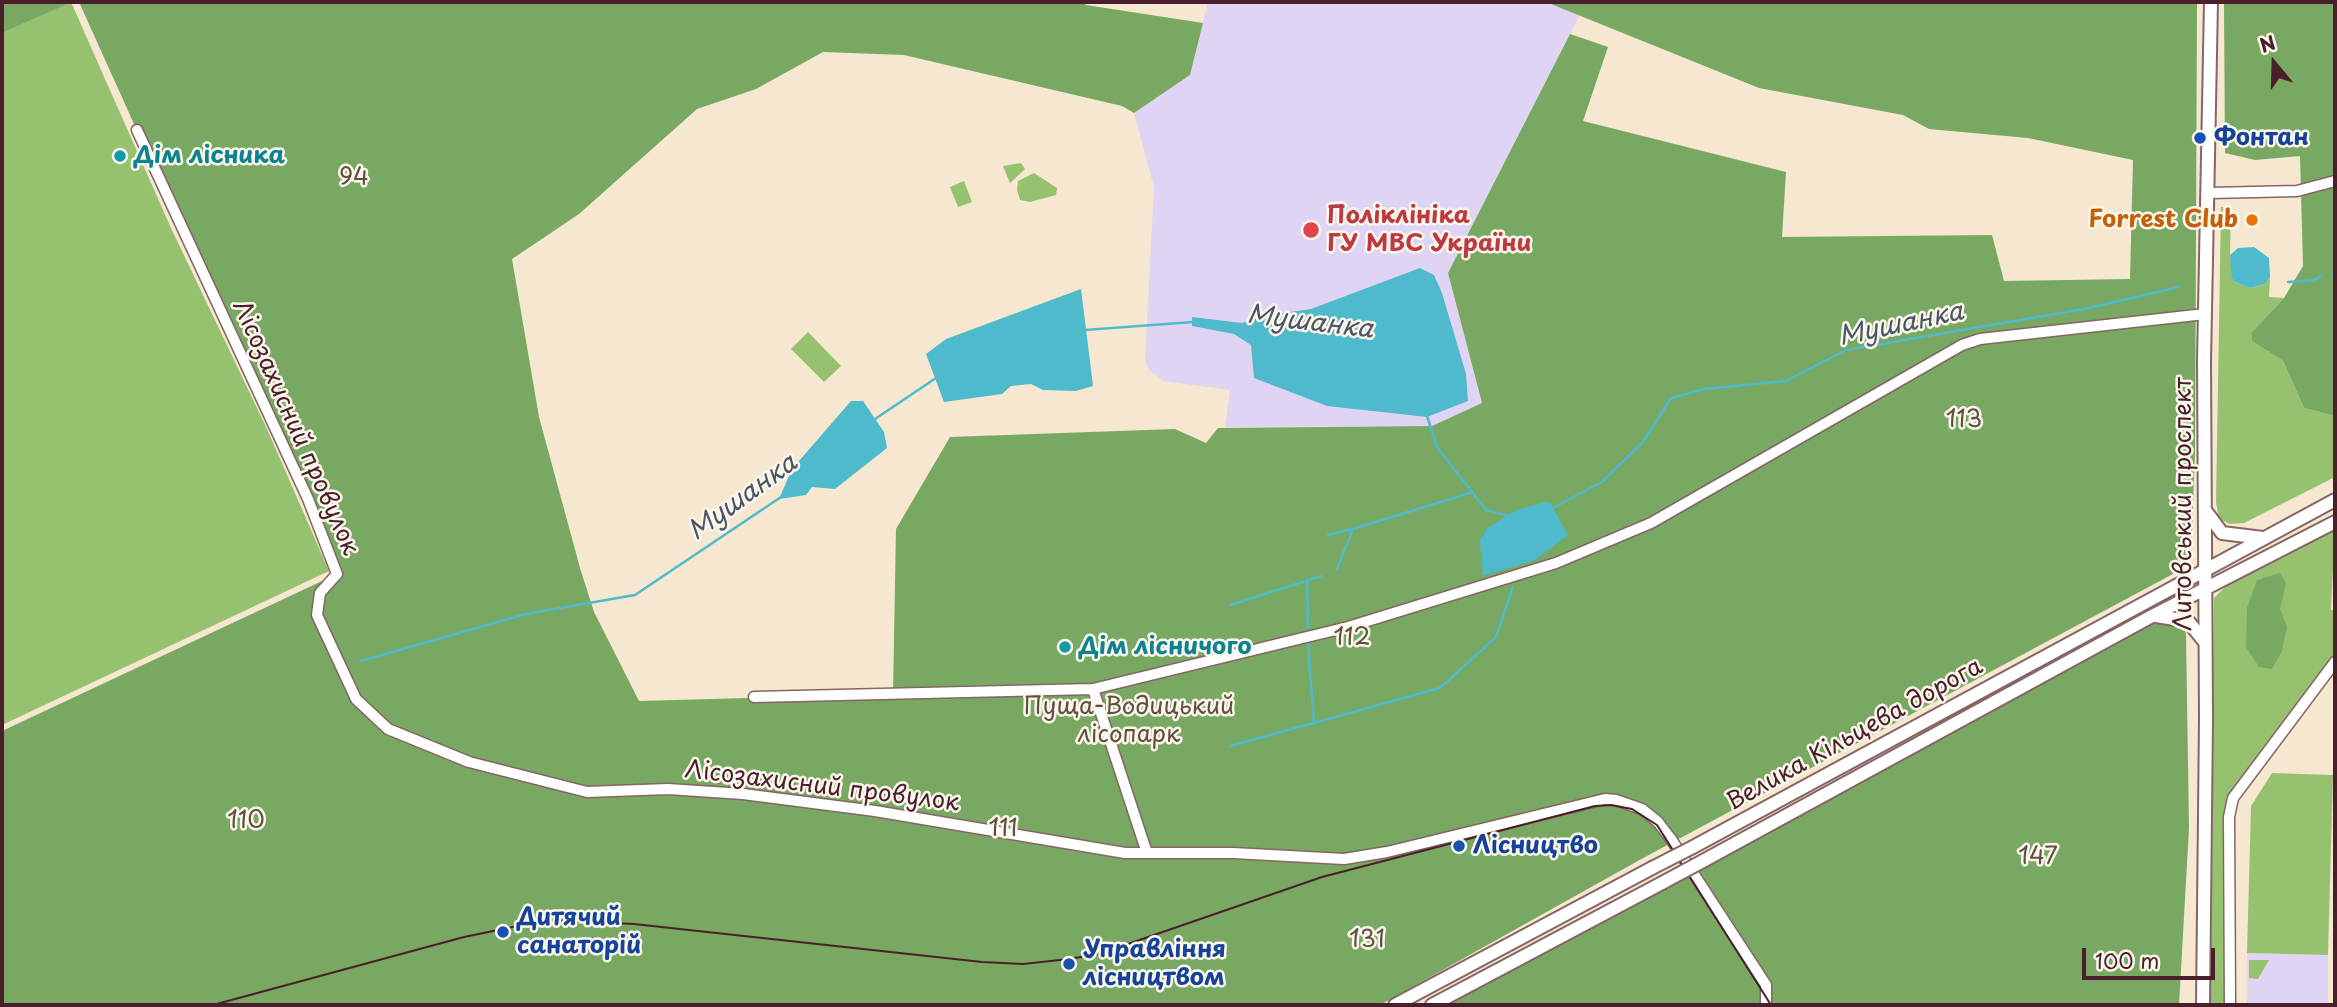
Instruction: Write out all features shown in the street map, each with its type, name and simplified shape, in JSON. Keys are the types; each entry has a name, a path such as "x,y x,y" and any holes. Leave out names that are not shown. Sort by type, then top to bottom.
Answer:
{"main road":[{"name":"Литовський проспект","path":"2203,1005 2205,314 2210,193 2211,2"},
{"name":"Велика Кільцева дорога","path":"1395,1005 2335,500"},
{"path":"2205,510 2222,533 2263,538"},
{"name":"Велика Кільцева дорога","path":"1433,1005 2152,616 2335,522"},
{"path":"2152,616 2188,621 2197,629 2206,644"}],"street":[{"name":"Лісозахисний провулок","path":"137,130 308,499 337,575 320,593 317,615 356,699 388,729 469,762 587,792 668,789 743,794 874,811 1125,853 1233,853 1344,859 1387,852 1605,799 1616,800 1642,809 1658,821 1766,985 1766,1005"},
{"path":"2210,193 2297,191 2335,181"},
{"path":"754,697 1093,689 1348,627 1556,563 1651,523 1962,345 1980,339 2205,314"},
{"path":"2230,1005 2229,817 2233,798 2335,662"},
{"path":"1093,689 1147,853"}],"shaded area":[{"name":"Поліклініка ГУ МВС України","path":"1208,2 1546,2 1580,14 1448,273 1482,403 1432,426 1225,427 1230,390 1164,381 1149,370 1145,361 1154,187 1134,113 1190,75"},
{"path":"2247,953 2328,955 2328,1005 2247,1005"}],"green space":[{"path":"2,2 72,2 2,33"},
{"path":"71,2 171,228 267,429 329,571 2,725 2,33"},
{"path":"79,2 1082,2 1086,5 1203,23 1190,75 1134,113 1122,106 904,55 823,52 756,89 697,109 579,214 512,259 539,417 580,568 594,612 639,701 893,694 896,529 950,437 1175,429 1206,443 1218,428 1432,426 1482,403 1448,273 1570,34 1608,47 1583,121 1786,172 1782,237 1992,235 2004,281 2130,279 2133,160 2028,138 1929,129 1903,115 1759,88 1546,2 2197,2 2195,452 2191,558 2171,575 1645,857 1380,1005 2,1005 2,731 337,574"},
{"path":"2224,2 2335,2 2335,416 2304,408 2283,361 2252,341 2251,333 2284,298 2303,266 2300,156 2255,160 2225,153"},
{"path":"1021,163 1025,169 1010,183 1003,166"},
{"path":"1034,173 1057,188 1056,195 1030,202 1020,200 1018,181"},
{"path":"964,181 972,202 958,207 950,187"},
{"path":"2221,207 2231,208 2230,255 2235,282 2250,288 2265,284 2270,277 2269,297 2284,298 2251,333 2252,341 2283,361 2304,408 2335,416 2335,477 2244,523 2230,524 2219,519 2216,502"},
{"path":"808,332 841,366 824,382 791,349"},
{"path":"2335,528 2331,610 2335,610 2335,657 2229,796 2226,815 2224,1005 2208,1005 2214,598 2229,583"},
{"path":"2280,573 2286,583 2280,609 2287,627 2282,651 2272,669 2259,667 2246,647 2247,608 2257,580"},
{"name":"147","path":"2152,616 2185,627 2186,636 2189,828 2179,1005 1432,1005"},
{"path":"2272,773 2333,775 2328,955 2247,953 2251,806"},
{"path":"2249,960 2269,960 2258,979 2249,978"}],"water":[{"path":"2254,247 2269,258 2270,277 2265,284 2250,288 2232,278 2230,255 2238,248"},
{"path":"1420,268 1434,275 1442,293 1466,374 1468,401 1427,417 1327,406 1254,378 1251,345 1234,334 1192,326 1192,317 1242,323 1261,316 1311,309"},
{"path":"1081,289 1093,386 1076,391 1043,390 1031,384 1011,386 1002,394 944,402 926,354 946,339"},
{"path":"851,401 863,401 884,432 887,448 835,489 812,487 806,495 779,499 792,469"},
{"path":"1549,501 1568,535 1535,560 1483,576 1480,540 1487,528 1516,510"}],"waterway":[{"name":"Мушанка","path":"2288,282 2313,280 2322,276"},
{"name":"Мушанка","path":"1551,509 1602,482 1643,442 1671,398 1704,389 1786,381 1846,350 2084,309 2179,287"},
{"name":"Мушанка","path":"1085,330 1193,322"},
{"name":"Мушанка","path":"875,419 936,378"},
{"name":"Мушанка","path":"1427,416 1437,447 1486,510 1510,516"},
{"path":"1337,569 1353,529 1473,492"},
{"name":"Мушанка","path":"361,661 526,614 635,595 781,497"},
{"path":"1328,535 1352,529"},
{"path":"1231,605 1321,576"},
{"path":"1307,582 1308,628"},
{"path":"1230,746 1440,688 1496,637 1513,587"},
{"path":"1308,643 1314,724"}],"tram line":[{"path":"213,1005 464,937 547,920 634,924 982,962 1023,964 1069,959 1099,954 1322,877 1595,806 1611,805 1632,809 1657,825 1771,1005"}],"place":[{"name":"Фонтан","path":"2200,138"},
{"name":"Дім лісника","path":"120,156"},
{"name":"Forrest Club","path":"2252,220"},
{"name":"Поліклініка ГУ МВС України","path":"1311,230"},
{"name":"Дім лісничого","path":"1065,647"},
{"name":"Лісництво","path":"1459,846"},
{"name":"Дитячий санаторій","path":"503,932"},
{"name":"Управління лісництвом","path":"1069,964"}],"park label":[{"name":"94","path":"354,178"},
{"name":"113","path":"1964,420"},
{"name":"112","path":"1352,638"},
{"name":"Пуща-Водицький лісопарк","path":"1129,721"},
{"name":"110","path":"246,821"},
{"name":"111","path":"1003,829"},
{"name":"131","path":"1367,940"}]}
